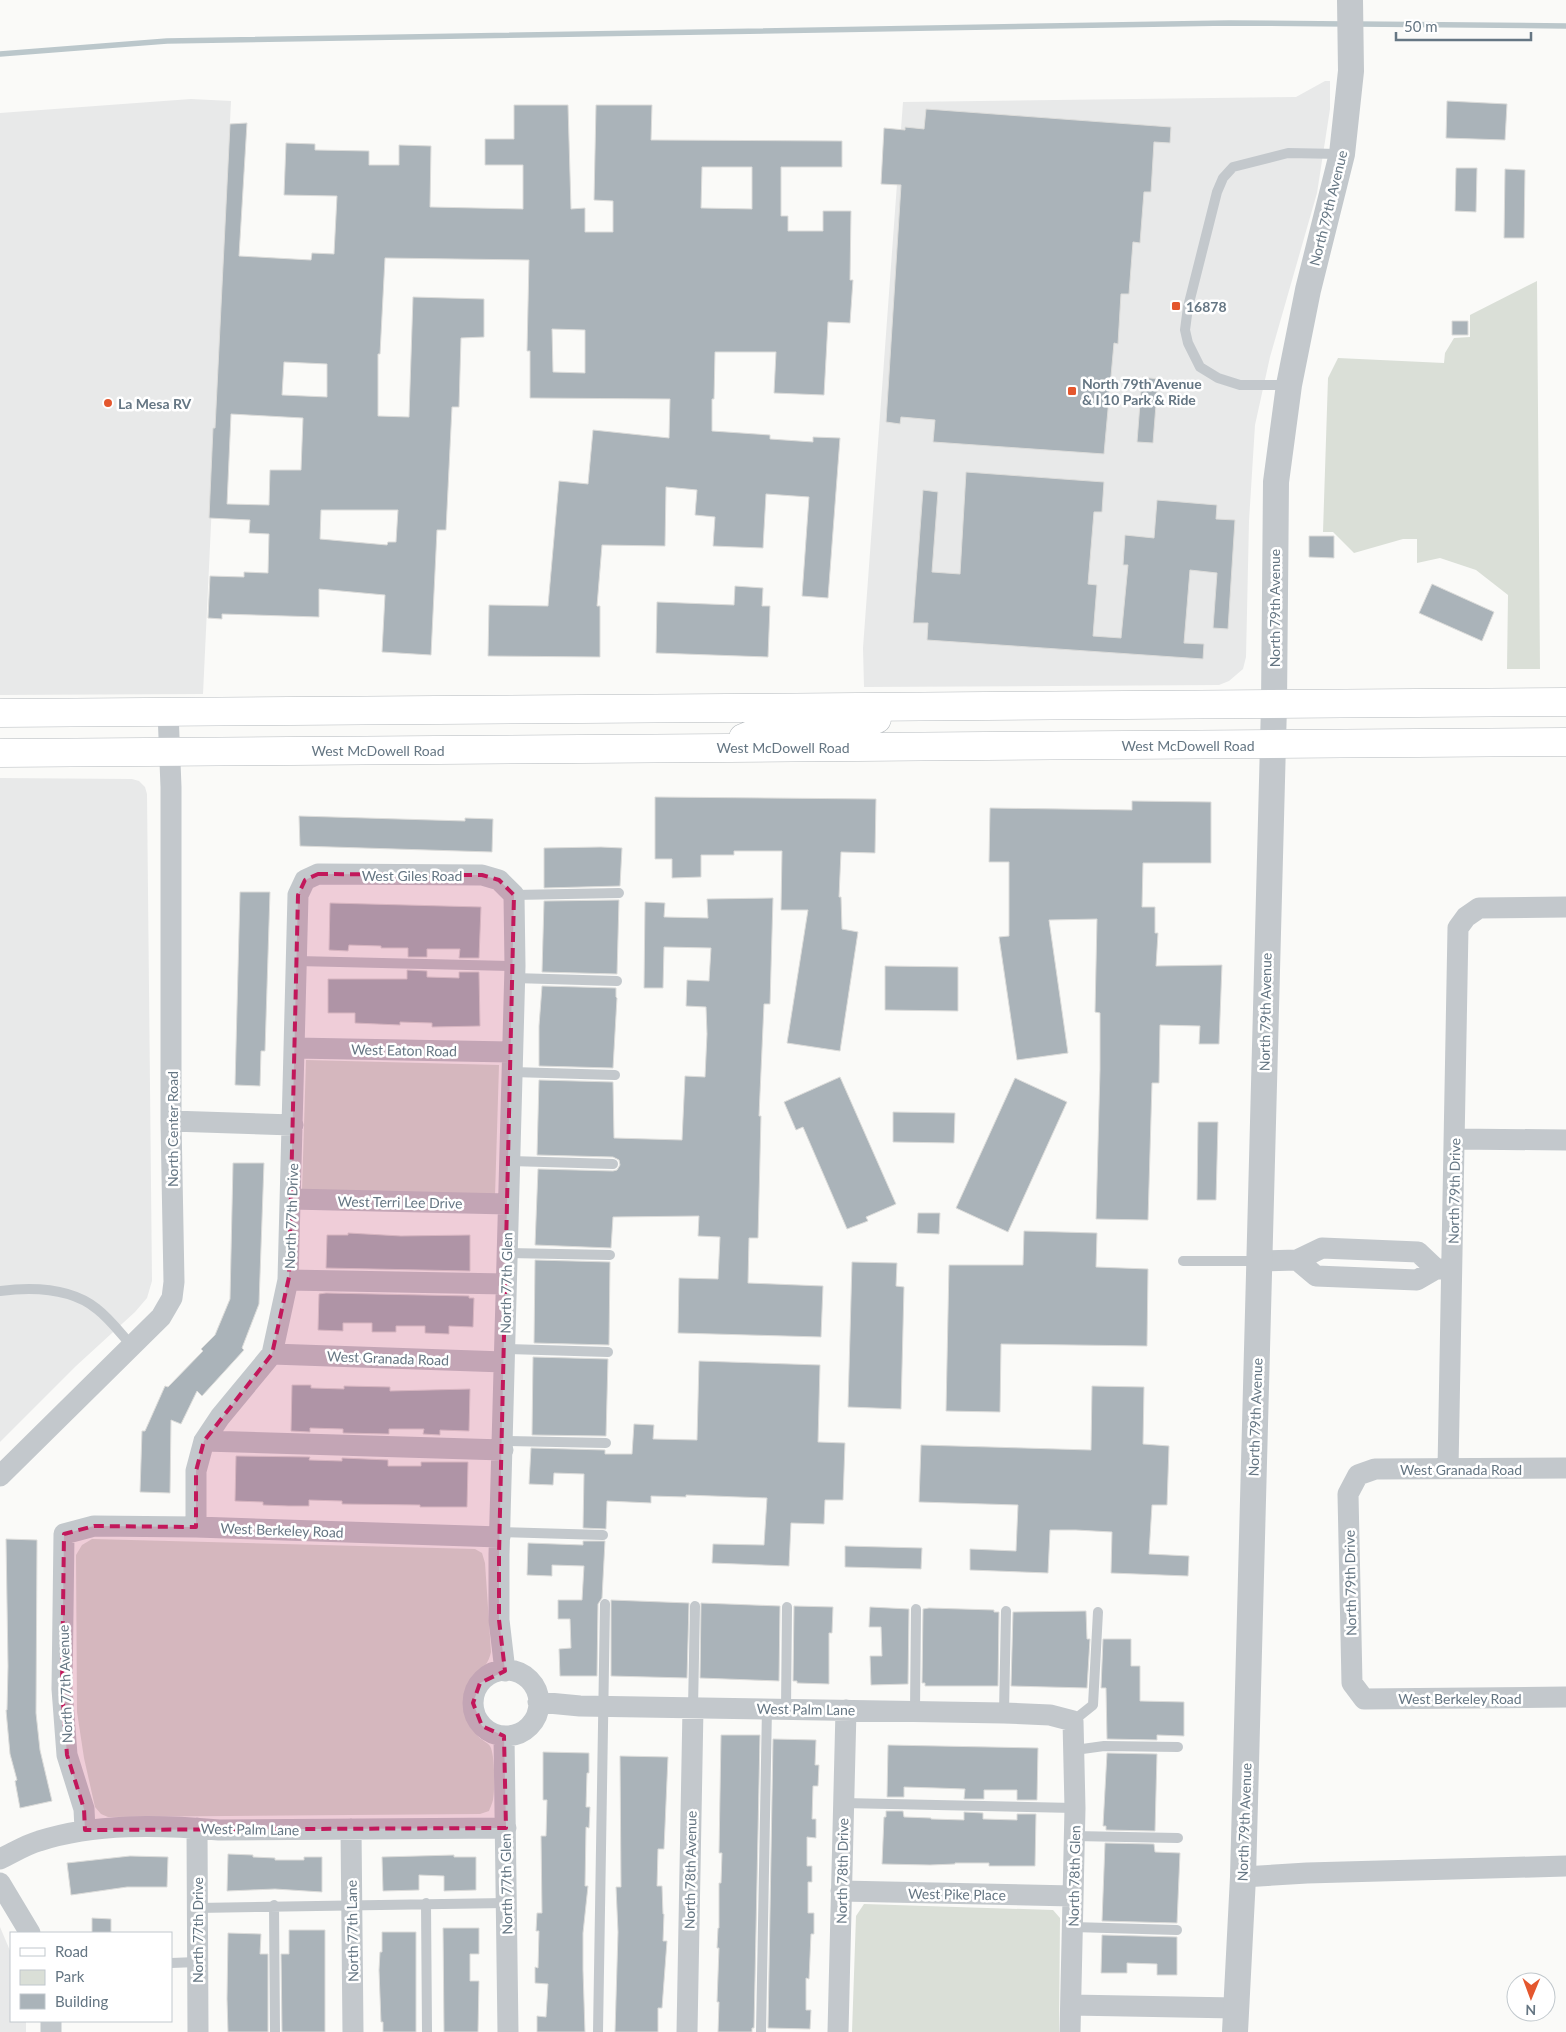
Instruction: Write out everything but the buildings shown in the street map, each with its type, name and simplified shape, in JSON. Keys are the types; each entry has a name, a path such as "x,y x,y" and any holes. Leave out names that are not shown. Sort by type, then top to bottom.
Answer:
{"main road":[{"path":"0,712 1566,702"},
{"path":"723,747 765,728 849,725 873,721 892,706"},
{"path":"620,748 621,707"},
{"name":"West McDowell Road","path":"0,753 723,747 934,748 1566,742"}],"street":[{"name":"North 79th Avenue","path":"1235,2020 1243,1877 1260,1260 1274,705 1275,493 1289,384 1308,290 1342,154 1351,71 1350,0"},
{"name":"North Center Road","path":"0,1476 161,1317 172,1298 174,1282 171,1122 171,751 168,712"},
{"name":"West Giles Road","path":"305,880 318,874 482,876 499,880 514,895"},
{"name":"North 77th Drive","path":"196,1527 196,1471 204,1441 220,1417 272,1354 288,1280 298,895 305,880"},
{"name":"North 77th Glen","path":"505,1671 499,1620 515,972 514,895"},
{"name":"North 79th Drive","path":"1448,1469 1444,1269 1455,1139 1458,928 1466,917 1479,908 1566,907"},
{"name":"West Eaton Road","path":"295,1048 512,1062"},
{"path":"171,1122 293,1125"},
{"path":"1455,1139 1566,1140"},
{"name":"West Terri Lee Drive","path":"291,1199 508,1204"},
{"path":"1260,1260 1297,1260 1322,1248 1418,1252 1444,1269"},
{"path":"1297,1260 1316,1276 1417,1280 1444,1269"},
{"path":"288,1280 506,1284"},
{"name":"West Granada Road","path":"272,1354 505,1356"},
{"path":"204,1441 503,1445"},
{"name":"West Granada Road","path":"1358,1475 1374,1469 1566,1468"},
{"name":"North 79th Drive","path":"1358,1475 1348,1494 1352,1682 1358,1690"},
{"name":"West Berkeley Road","path":"64,1534 94,1526 500,1534"},
{"name":"North 77th Avenue","path":"64,1534 62,1689 67,1755 84,1809 85,1830"},
{"path":"505,1671 515,1672 524,1676 532,1684 538,1702 537,1713 525,1730 515,1735 504,1736 482,1726 474,1711 473,1703 474,1694 480,1683 494,1673 505,1671"},
{"name":"West Berkeley Road","path":"1358,1690 1364,1699 1566,1697"},
{"name":"West Palm Lane","path":"538,1702 603,1706 1004,1713 1050,1715 1073,1721"},
{"name":"North 78th Avenue","path":"687,2032 693,1708"},
{"name":"North 78th Drive","path":"838,2032 846,1710"},
{"name":"North 78th Glen","path":"1070,2032 1075,1808 1073,1721"},
{"name":"North 77th Glen","path":"504,1736 508,2032"},
{"name":"West Palm Lane","path":"0,1859 38,1841 85,1830 133,1828 219,1830 506,1828"},
{"name":"North 77th Drive","path":"196,1828 198,2032"},
{"name":"North 77th Lane","path":"351,1830 353,2032"},
{"path":"1243,1877 1317,1872 1566,1866"},
{"path":"0,1883 29,1932"},
{"name":"West Pike Place","path":"841,1891 1073,1896"},
{"path":"1071,2005 1235,2020"}],"lane":[{"path":"1289,384 1240,385 1218,378 1200,367 1188,344 1185,330 1188,307 1217,192 1223,178 1232,167 1288,153 1342,154"},
{"path":"514,895 619,893"},
{"path":"297,961 515,972 617,981"},
{"path":"512,1062 615,1075"},
{"path":"510,1161 612,1164"},
{"path":"507,1253 610,1255"},
{"path":"1183,1261 1260,1260"},
{"path":"0,1291 38,1289 70,1294 97,1308 132,1346"},
{"path":"505,1356 608,1352"},
{"path":"503,1445 606,1443"},
{"path":"500,1534 603,1535"},
{"path":"598,2032 605,1604"},
{"path":"693,1708 695,1606"},
{"path":"761,2032 777,1709 787,1607"},
{"path":"915,1712 916,1609"},
{"path":"1004,1713 1006,1611"},
{"path":"1073,1721 1093,1705 1098,1612"},
{"path":"1075,1750 1104,1746 1178,1747"},
{"path":"843,1803 1075,1808"},
{"path":"1074,1836 1178,1838"},
{"path":"426,1903 428,2032"},
{"path":"197,1908 274,1905 506,1903"},
{"path":"274,1905 275,2032"},
{"path":"1072,1927 1177,1930"},
{"path":"172,1963 198,1962"}],"highlighted area":[{"path":"318,874 482,875 499,880 514,895 499,1620 505,1671 480,1683 473,1703 482,1726 504,1736 506,1828 85,1830 84,1809 67,1755 62,1689 64,1534 94,1526 196,1527 196,1471 204,1441 272,1354 289,1277 298,895 305,880"}],"shaded area":[{"name":"North 79th Avenue & I 10 Park & Ride","path":"1325,81 1330,81 1330,109 1317,193 1270,357 1255,425 1249,521 1246,657 1243,669 1229,681 1219,685 864,687 863,648 903,102 1296,97"},
{"name":"La Mesa RV","path":"191,99 231,101 203,694 0,695 0,113"},
{"path":"0,778 132,779 139,781 145,787 147,794 152,1281 147,1298 135,1312 76,1366 0,1442"},
{"path":"0,1927 10,1951 10,2022 26,2022 26,2032 0,2032"}],"green space":[{"path":"1537,281 1540,669 1507,669 1508,595 1476,570 1440,558 1417,563 1417,539 1403,539 1354,553 1333,532 1323,532 1328,378 1338,358 1444,363 1445,353 1454,338 1470,337 1470,315"},
{"path":"306,1060 499,1065 495,1196 302,1191"},
{"path":"92,1539 475,1549 482,1553 485,1563 491,1652 485,1666 469,1690 467,1707 474,1729 492,1750 494,1788 493,1800 489,1811 480,1814 108,1817 101,1814 95,1807 84,1758 77,1712 76,1555 82,1545"},
{"path":"864,1904 1053,1910 1060,1918 1059,2032 852,2032 856,1916"}],"waterway":[{"path":"0,54 167,41 1229,23 1345,24"},
{"path":"1356,24 1566,26"}],"place":[{"name":"16878","path":"1176,306"},
{"name":"North 79th Avenue & I 10 Park & Ride","path":"1072,391"},
{"name":"La Mesa RV","path":"108,403"}]}
